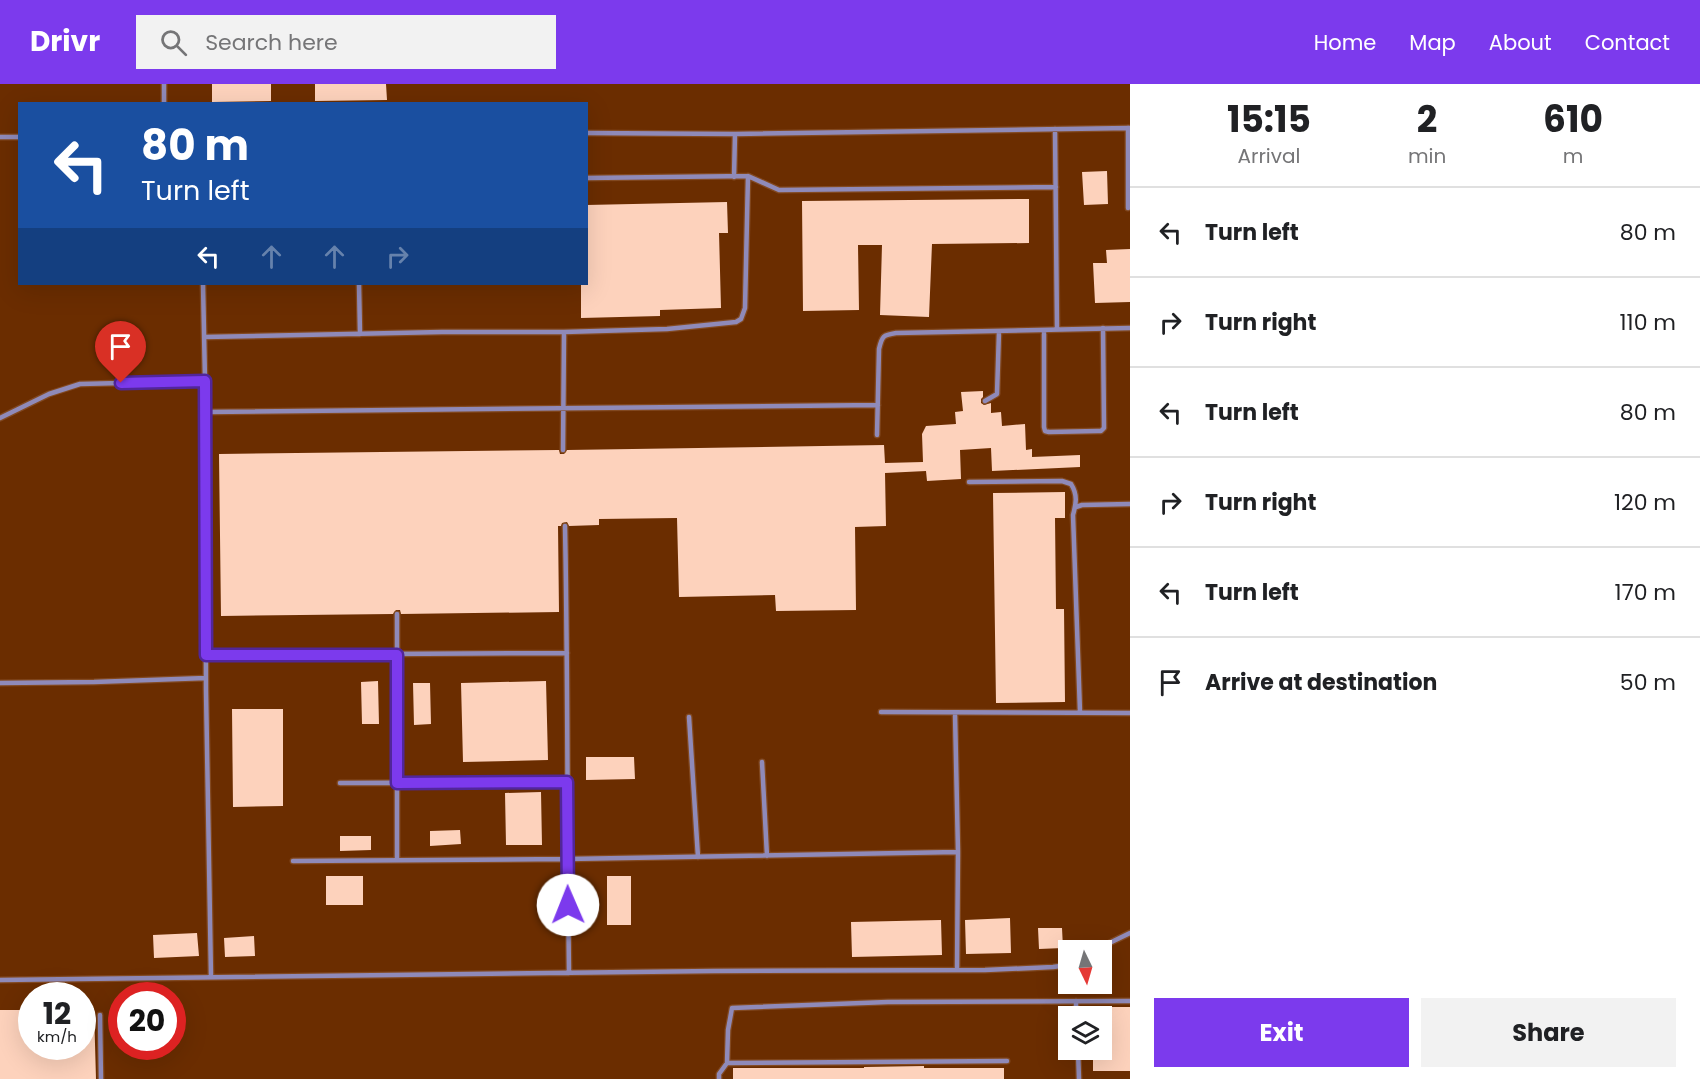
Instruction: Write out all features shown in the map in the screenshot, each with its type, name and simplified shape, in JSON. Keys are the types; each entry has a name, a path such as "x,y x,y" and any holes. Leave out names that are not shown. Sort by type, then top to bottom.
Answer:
{"lane":[{"path":"164,84 164,102"},
{"path":"588,134 1129,128 1128,207"},
{"path":"1055,129 1058,329"},
{"path":"734,177 735,134"},
{"path":"0,137 18,137"},
{"path":"588,178 748,177 779,190 1056,187"},
{"path":"204,337 564,332 667,329 736,322 741,319 745,308 748,177"},
{"path":"202,285 211,977"},
{"path":"358,285 360,334"},
{"path":"1044,330 1045,431 1101,431 1104,428 1103,328"},
{"path":"877,435 879,349 885,335 1130,328"},
{"path":"985,401 996,394 999,331"},
{"path":"563,450 564,332"},
{"path":"0,418 49,394 80,384 205,381"},
{"path":"205,412 878,405"},
{"path":"969,482 1062,481 1071,484 1075,489 1076,507 1073,515 1080,712"},
{"path":"1076,507 1130,504"},
{"path":"565,526 569,973"},
{"path":"397,614 397,860"},
{"path":"206,655 567,653"},
{"path":"0,683 206,678"},
{"path":"881,712 1130,712"},
{"path":"955,712 958,852 957,970"},
{"path":"689,717 698,857"},
{"path":"762,762 767,856"},
{"path":"340,783 567,782"},
{"path":"293,861 958,852"},
{"path":"1112,942 1130,933"},
{"path":"0,980 1058,967"},
{"path":"1076,1001 1076,1006"},
{"path":"719,1079 719,1074 727,1062 728,1030 732,1008 888,1002 1130,1001"},
{"path":"100,1015 101,1079"},
{"path":"727,1062 1007,1060"},
{"path":"1078,1060 1079,1079"}],"building":[{"path":"212,84 271,84 271,101 212,102"},
{"path":"315,84 386,84 387,100 315,101"},
{"path":"1107,171 1108,204 1084,205 1082,172"},
{"path":"1029,199 1029,243 932,244 929,317 880,315 882,245 858,245 859,310 803,311 802,201"},
{"path":"727,202 728,233 719,233 721,308 660,310 660,316 581,318 581,285 588,285 588,205"},
{"path":"1130,249 1130,302 1095,303 1093,263 1107,263 1106,250"},
{"path":"983,391 981,403 984,405 991,403 991,413 1001,412 1002,426 1025,424 1026,450 1032,449 1032,457 1080,455 1080,467 992,471 991,448 960,450 961,479 927,481 926,471 885,473 886,526 855,527 856,610 776,611 775,595 679,597 677,518 599,519 599,525 569,526 567,522 558,526 559,612 401,614 400,610 396,610 393,614 221,616 219,454 559,450 560,454 564,454 567,450 884,445 885,463 923,462 922,434 926,426 956,424 955,412 963,411 961,392"},
{"path":"1065,492 1065,518 1055,518 1056,609 1064,609 1065,702 996,703 993,493"},
{"path":"378,681 379,724 362,724 361,682"},
{"path":"546,681 548,760 463,762 461,683"},
{"path":"413,683 430,683 431,724 414,725"},
{"path":"232,709 283,709 283,806 233,807"},
{"path":"586,757 634,757 635,779 586,780"},
{"path":"541,792 542,845 506,845 505,793"},
{"path":"460,830 461,844 430,846 430,831"},
{"path":"340,836 371,836 371,850 340,851"},
{"path":"326,876 363,876 363,905 326,905"},
{"path":"607,876 631,876 631,925 607,925"},
{"path":"1010,918 1011,953 966,954 965,920"},
{"path":"941,920 942,955 852,957 851,922"},
{"path":"1038,928 1062,928 1063,940 1058,940 1058,948 1039,949"},
{"path":"197,933 199,956 154,958 153,935"},
{"path":"254,936 255,956 225,957 224,938"},
{"path":"1112,1007 1130,1007 1130,1071 1093,1071 1093,1060 1112,1060"},
{"path":"0,1010 18,1010 18,1060 95,1060 96,1079 0,1079"},
{"path":"924,1066 924,1068 1004,1068 1004,1079 733,1079 733,1068"}],"route":[{"path":"121,383 205,381 206,655 397,655 397,783 567,782 568,905"}]}
